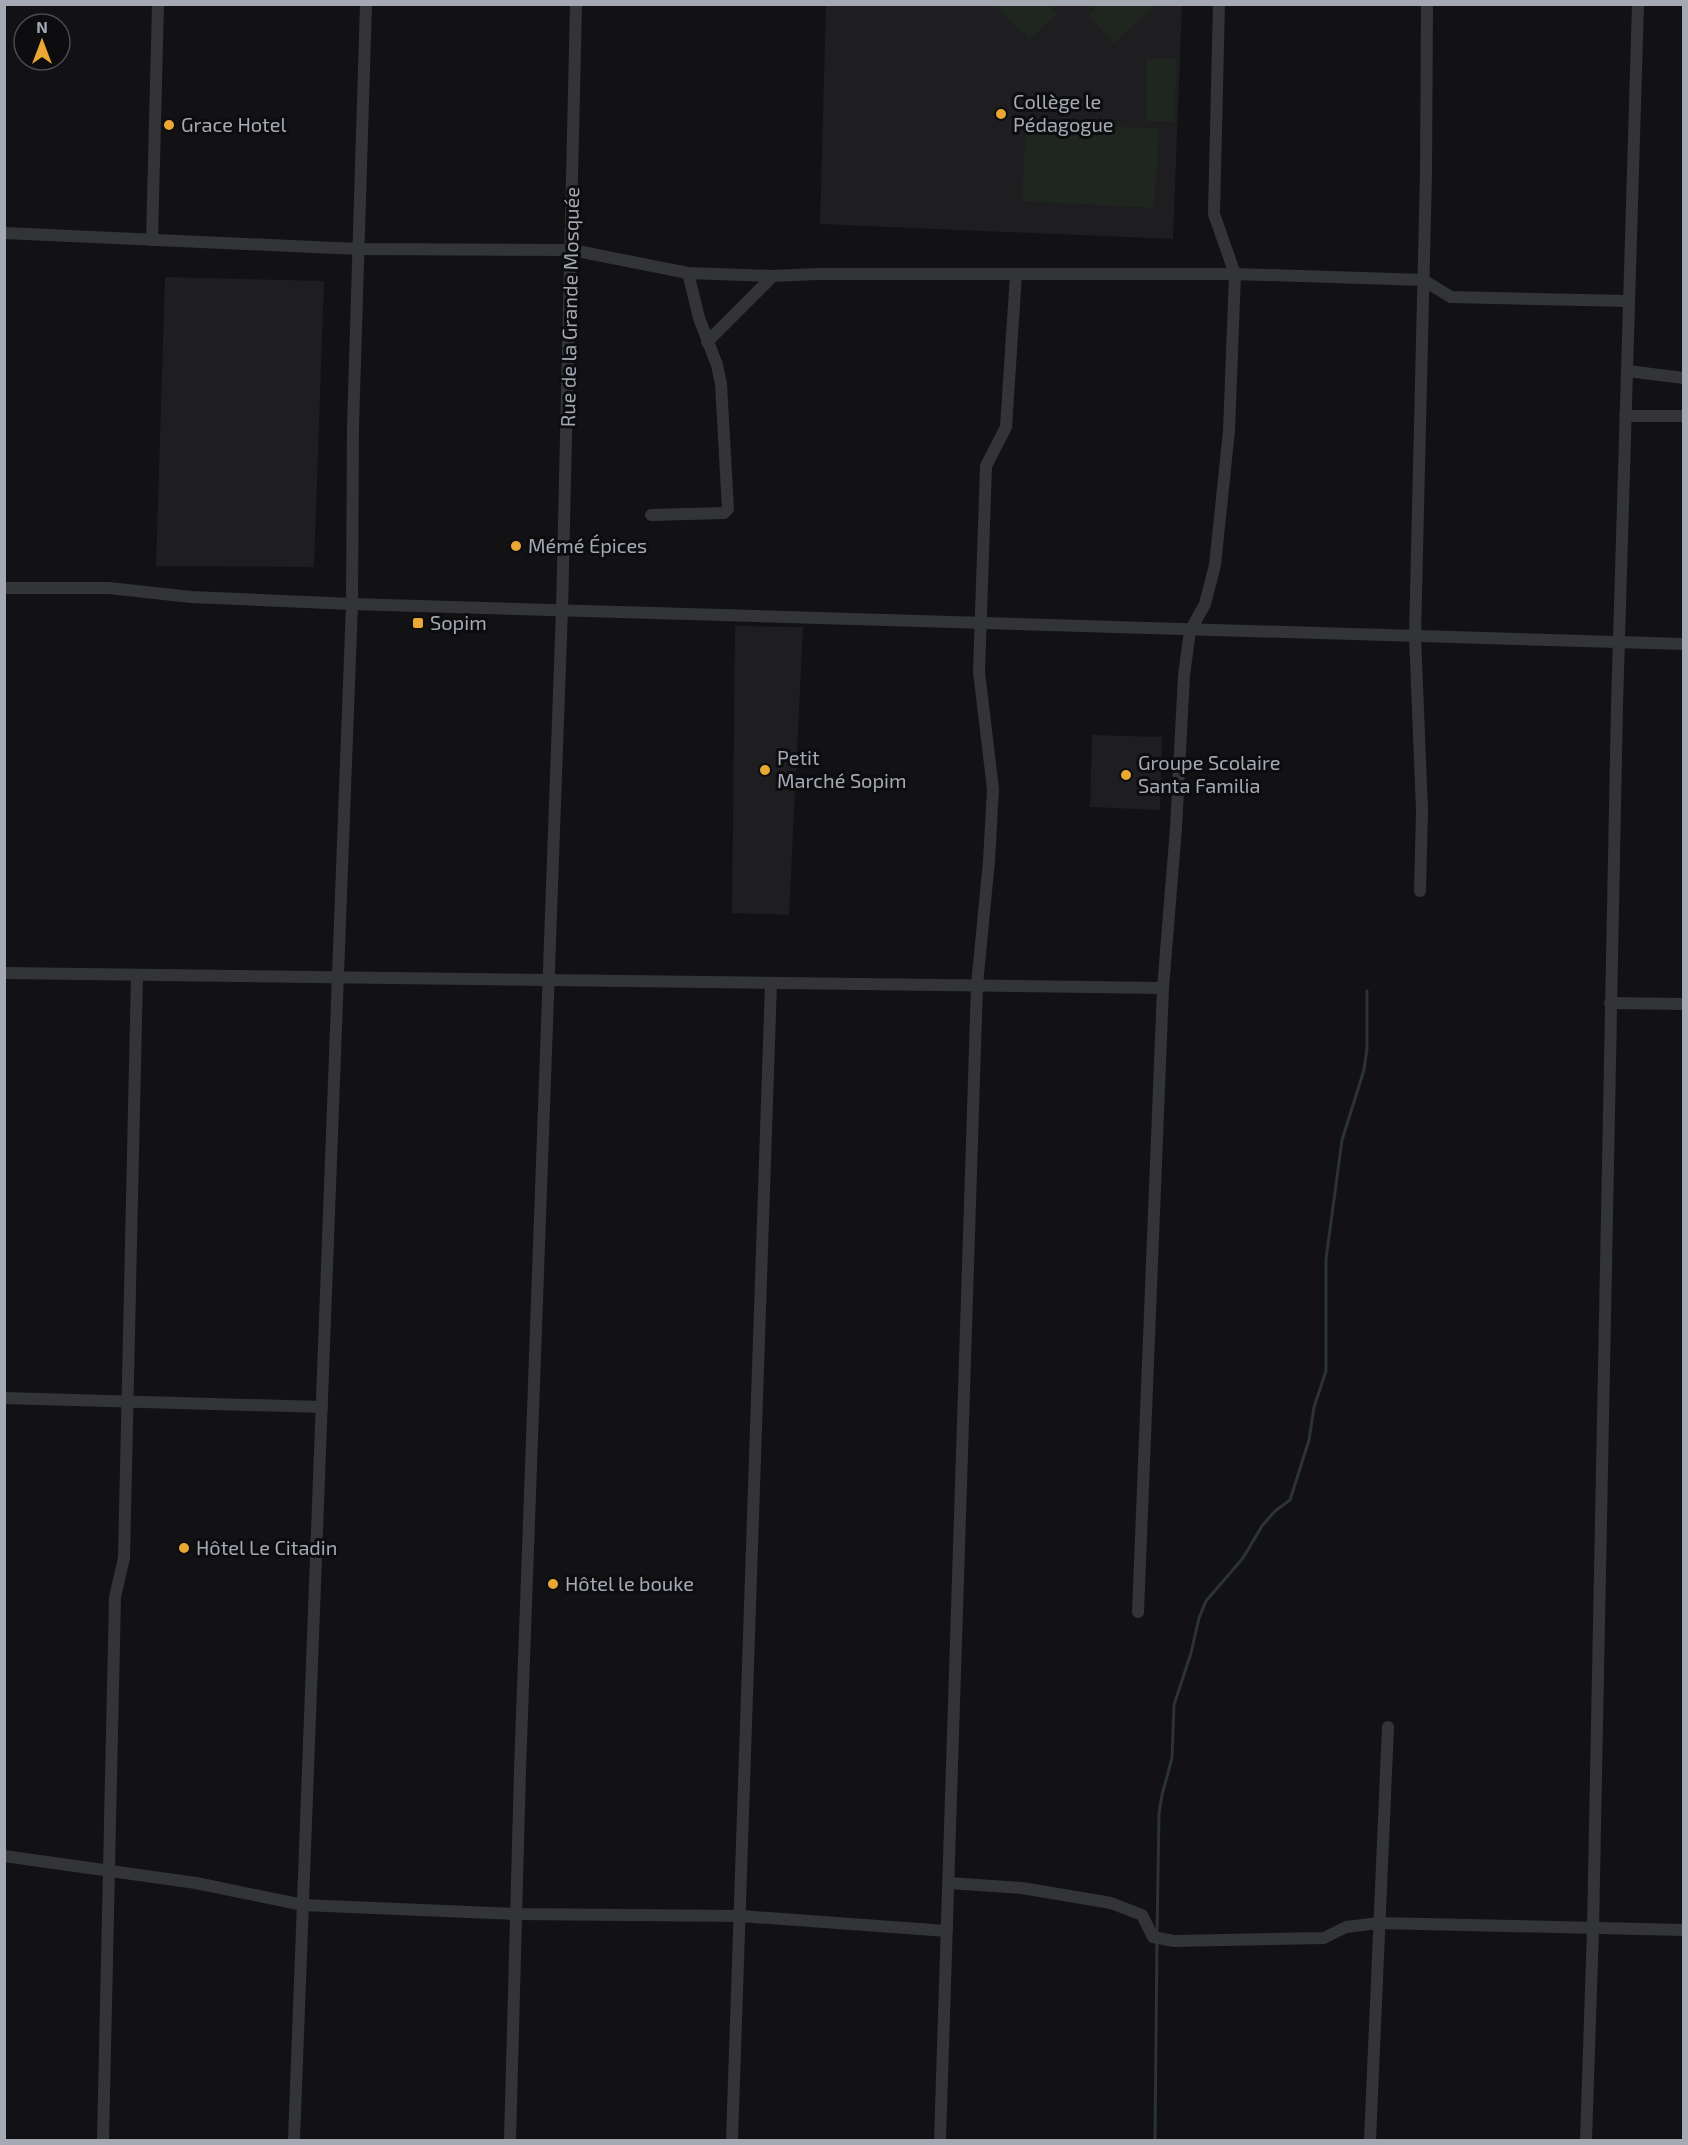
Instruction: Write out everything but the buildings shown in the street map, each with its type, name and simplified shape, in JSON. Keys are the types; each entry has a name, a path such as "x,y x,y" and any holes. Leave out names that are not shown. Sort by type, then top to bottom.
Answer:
{"street":[{"path":"153,240 158,4"},
{"path":"294,2140 352,604 358,249 366,4"},
{"name":"Rue de la Grande Mosquée","path":"510,2140 562,610 576,4"},
{"path":"1138,1612 1163,988 1185,675 1190,631 1205,604 1215,565 1229,431 1235,274 1214,214 1219,4"},
{"path":"1420,891 1422,810 1415,636 1426,173 1427,4"},
{"path":"1586,2140 1593,1929 1610,1003 1638,4"},
{"path":"4,233 358,249 572,250 688,273 773,276 1235,274 1423,280 1451,297 1628,301"},
{"path":"651,515 724,513 728,510 721,384 688,273"},
{"path":"940,2140 977,985 989,861 993,789 979,672 979,623 986,466 1006,427 1016,274"},
{"path":"707,342 773,276"},
{"path":"1626,371 1683,378"},
{"path":"1625,416 1683,416"},
{"path":"4,588 109,588 191,597 352,604 1190,631 1683,644"},
{"path":"4,973 1163,988"},
{"path":"103,2140 115,1597 124,1558 137,975"},
{"path":"732,2140 771,983"},
{"path":"1610,1003 1683,1004"},
{"path":"4,1398 321,1407"},
{"path":"1370,2140 1388,1727"},
{"path":"4,1856 196,1883 303,1905 516,1914 740,1916 947,1931"},
{"path":"949,1883 1022,1888 1111,1903 1142,1915 1153,1937 1174,1941 1324,1938 1346,1927 1379,1923 1683,1930"}],"shaded area":[{"name":"Collège le Pédagogue","path":"826,5 1182,5 1173,239 820,224"},
{"path":"996,5 1051,5 1057,14 1029,39"},
{"path":"1092,5 1151,5 1153,7 1114,43 1088,15 1095,9"},
{"path":"1147,59 1176,59 1175,121 1146,121"},
{"path":"1026,122 1159,129 1154,208 1022,201"},
{"path":"165,277 324,281 314,567 156,566"},
{"name":"Petit Marché Sopim","path":"735,626 803,627 789,915 732,913"},
{"name":"Groupe Scolaire Santa Familia","path":"1092,735 1162,737 1160,810 1090,807"}],"waterway":[{"path":"1157,1934 1159,1813 1172,1758 1174,1705 1191,1653 1199,1618 1206,1601 1243,1558 1262,1526 1275,1511 1290,1500 1309,1440 1314,1407 1326,1371 1326,1259 1342,1140 1364,1070 1367,1048 1367,991"},
{"path":"1155,2140 1157,1940"}],"place":[{"name":"Collège le Pédagogue","path":"1001,114"},
{"name":"Grace Hotel","path":"169,125"},
{"name":"Mémé Épices","path":"516,546"},
{"name":"Sopim","path":"418,623"},
{"name":"Petit Marché Sopim","path":"765,770"},
{"name":"Groupe Scolaire Santa Familia","path":"1126,775"},
{"name":"Hôtel Le Citadin","path":"184,1548"},
{"name":"Hôtel le bouke","path":"553,1584"}]}
